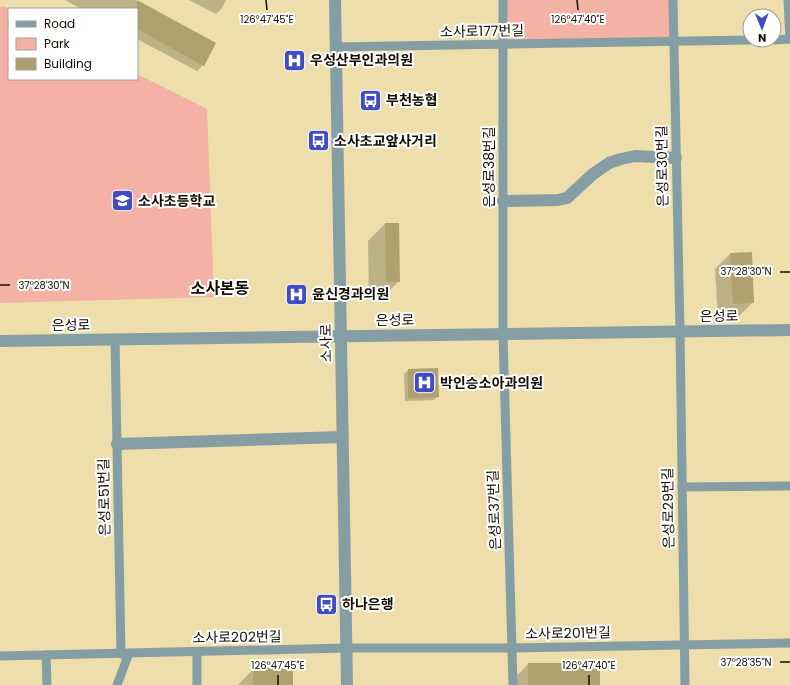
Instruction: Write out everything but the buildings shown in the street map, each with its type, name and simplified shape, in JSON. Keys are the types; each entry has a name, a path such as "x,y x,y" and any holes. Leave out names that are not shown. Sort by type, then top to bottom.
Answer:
{"street":[{"name":"소사로","path":"335,0 347,685"},
{"path":"503,200 558,200 567,198 593,174 609,163 635,156 676,158"},
{"name":"은성로","path":"0,341 790,330"},
{"path":"117,444 342,437"}],"lane":[{"name":"은성로38번길","path":"503,0 503,334"},
{"name":"은성로30번길","path":"673,0 680,331"},
{"path":"788,0 790,39"},
{"name":"소사로177번길","path":"335,47 742,40"},
{"name":"은성로29번길","path":"680,331 685,685"},
{"name":"은성로37번길","path":"503,334 513,685"},
{"name":"은성로51번길","path":"115,339 117,444 125,653"},
{"path":"682,488 790,486"},
{"name":"소사로201번길","path":"346,648 512,648 790,643"},
{"name":"소사로202번길","path":"0,656 346,648"},
{"path":"197,652 197,685"},
{"path":"117,685 125,653"},
{"path":"46,655 47,685"}],"green space":[{"path":"503,0 673,0 674,41 503,44"},
{"name":"소사초등학교","path":"3,6 8,8 8,80 138,80 138,74 207,109 214,297 0,303 0,7"}],"place":[{"name":"우성산부인과의원","path":"294,60"},
{"name":"부천농협","path":"370,100"},
{"name":"소사초교앞사거리","path":"319,141"},
{"name":"소사초등학교","path":"123,201"},
{"name":"윤신경과의원","path":"296,294"},
{"name":"박인승소아과의원","path":"425,383"},
{"name":"하나은행","path":"326,604"}],"district":[{"name":"소사본동","path":"220,288"}]}
